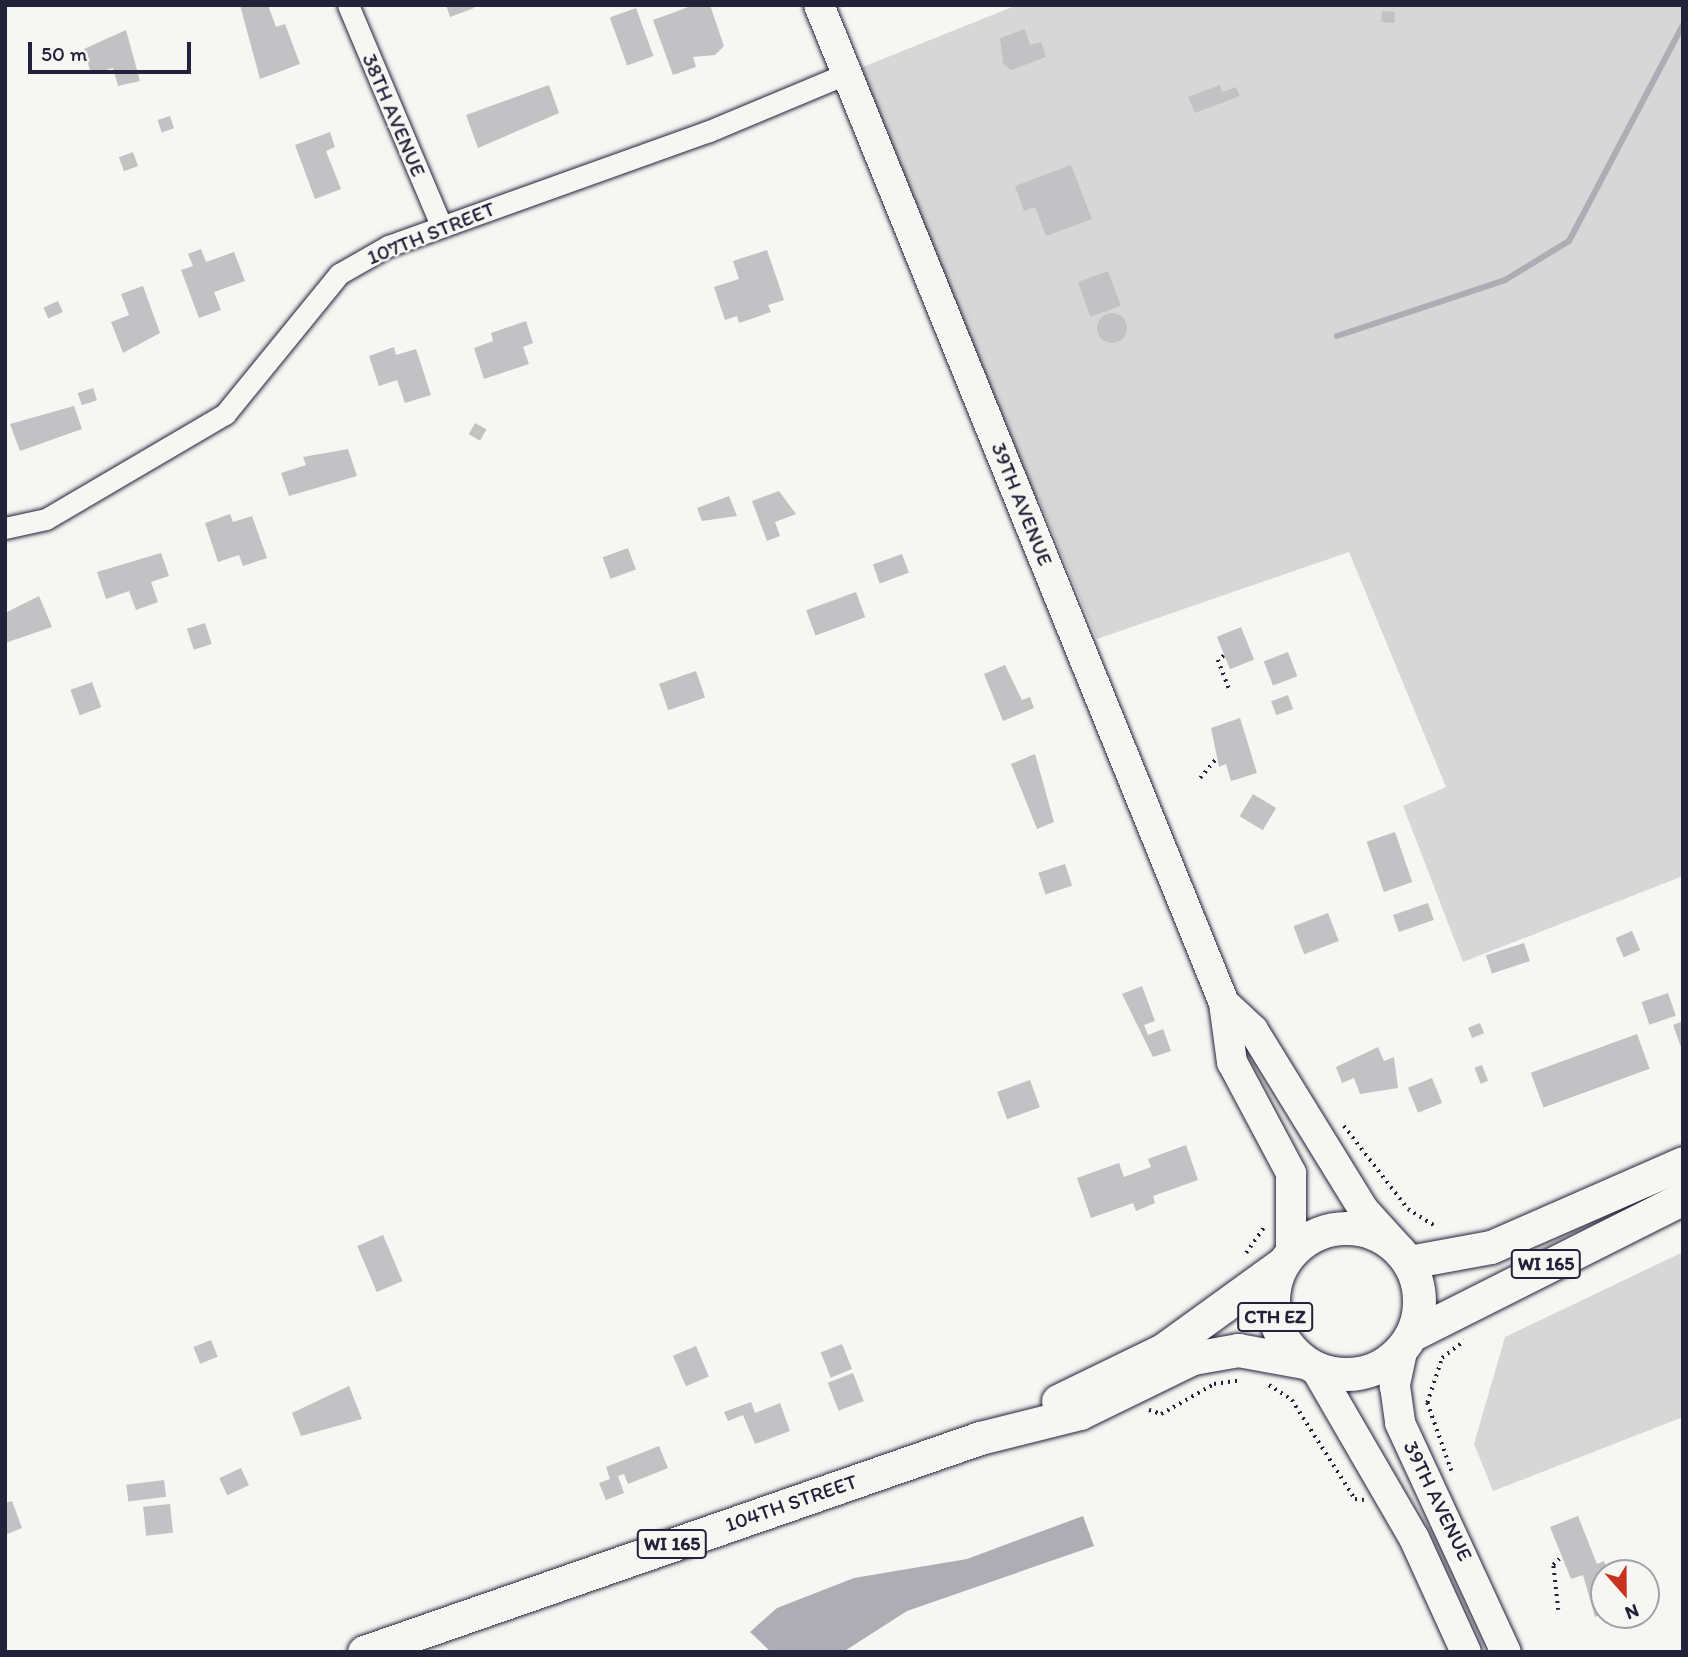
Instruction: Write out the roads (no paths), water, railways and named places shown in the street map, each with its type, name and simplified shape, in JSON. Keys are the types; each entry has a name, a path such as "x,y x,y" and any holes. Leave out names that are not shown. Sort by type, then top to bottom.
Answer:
{"main road":[{"name":"39TH AVENUE","path":"819,5 1224,1003 1232,1062 1290,1173 1286,1258"},
{"name":"39TH AVENUE","path":"1224,1003 1253,1030 1363,1209 1404,1256"},
{"name":"WI 165","path":"1286,1258 1310,1237 1357,1228 1404,1256 1491,1247 1683,1163"},
{"name":"WI 165","path":"1310,1365 1363,1372 1407,1341 1683,1198"},
{"path":"1404,1256 1419,1311 1407,1341"},
{"name":"CTH EZ","path":"1286,1258 1272,1307 1277,1328 1310,1365"},
{"name":"104TH STREET","path":"980,1438 1163,1350 1286,1258"},
{"name":"39TH AVENUE","path":"1407,1341 1395,1386 1400,1423 1501,1640"},
{"name":"104TH STREET","path":"364,1652 980,1438 1080,1413 1193,1358 1238,1350 1310,1365"},
{"name":"39TH AVENUE","path":"1310,1365 1414,1538 1464,1647"},
{"path":"1464,1647 1501,1640"}],"street":[{"name":"38TH AVENUE","path":"348,5 441,225"},
{"name":"107TH STREET","path":"5,528 46,519 225,414 338,274 441,225 707,132 848,74"}],"waterway":[{"path":"1337,336 1505,280 1569,241 1683,25"}]}
